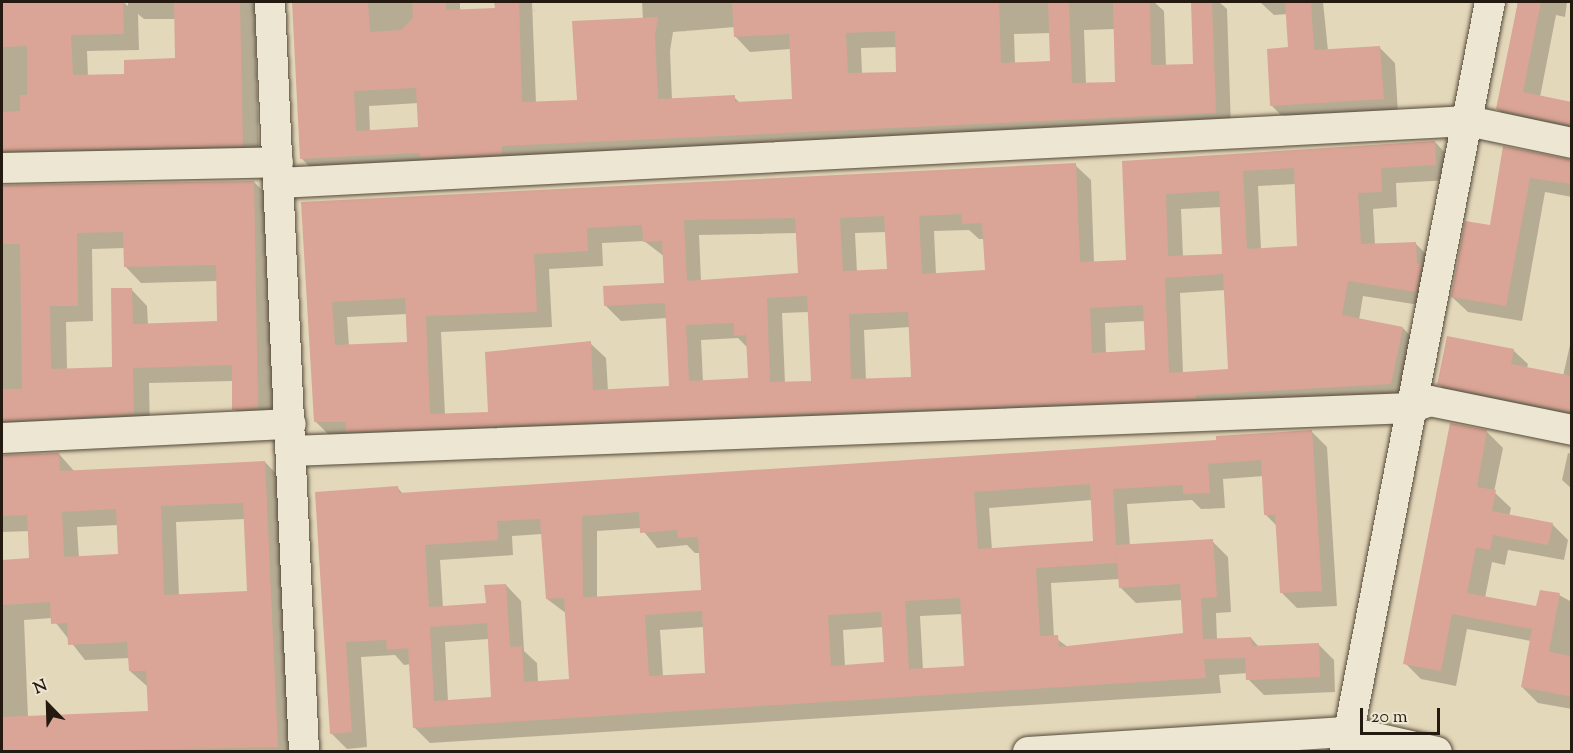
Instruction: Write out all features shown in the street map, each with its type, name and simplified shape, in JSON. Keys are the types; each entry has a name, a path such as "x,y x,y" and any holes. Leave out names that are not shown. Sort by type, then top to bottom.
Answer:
{"street":[{"path":"270,2 291,438 303,752"},
{"path":"1347,742 1490,2"},
{"path":"2,168 279,172 1468,121 1572,143"},
{"path":"2,438 291,438 1411,408 1431,401 1572,430"},
{"path":"1028,752 1347,742 1437,752"}],"building":[{"path":"2,2 123,2 124,34 71,35 73,75 124,74 124,60 175,58 174,2 240,2 243,146 2,151 2,112 20,111 20,95 27,95 27,46 2,47"},
{"path":"292,2 368,2 370,32 401,30 413,18 412,2 446,2 446,10 495,8 494,2 519,2 522,102 577,100 572,21 658,17 655,35 658,99 735,95 735,102 792,99 789,34 734,37 732,2 999,2 1001,63 1050,61 1048,2 1069,2 1072,83 1115,82 1113,2 1150,2 1151,65 1193,64 1191,2 1212,2 1216,113 502,146 502,154 420,158 420,153 300,159","holes":["895,31 896,72 848,73 846,33","416,88 418,127 356,131 354,91"]},
{"path":"1285,2 1311,2 1314,50 1380,46 1384,99 1270,106 1267,49 1288,47"},
{"path":"1518,2 1541,2 1523,92 1572,102 1572,125 1496,109"},
{"path":"1435,141 1436,165 1381,168 1382,192 1358,193 1361,244 1416,242 1417,264 1422,263 1416,292 1348,281 1342,315 1403,327 1391,384 1196,395 1196,399 346,432 346,422 314,422 301,202 1076,163 1080,262 1126,260 1122,161","holes":["1294,168 1297,246 1247,249 1243,171","1219,191 1222,254 1168,256 1166,194","961,214 962,224 982,223 985,270 922,274 919,216","884,216 887,269 843,271 840,218","795,218 798,273 687,281 684,220","642,225 643,242 662,241 664,283 603,286 604,306 665,303 669,386 593,390 591,341 485,352 488,412 430,414 426,316 537,312 534,254 588,251 587,228","1223,274 1228,369 1169,373 1165,278","807,296 811,381 770,382 767,298","405,298 407,342 335,345 332,302","1143,305 1145,350 1092,353 1090,308","908,312 911,377 851,379 849,314","734,323 734,336 746,335 748,378 689,381 686,325"]},
{"path":"1503,146 1572,160 1572,184 1530,178 1506,306 1451,297 1465,221 1490,225"},
{"path":"254,181 258,408 232,410 232,365 133,368 134,414 2,421 2,389 22,389 20,244 2,244 2,185","holes":["123,232 124,267 216,265 217,321 133,324 132,288 111,288 112,367 51,369 50,306 78,306 77,233"]},
{"path":"1447,336 1514,349 1511,364 1572,376 1572,412 1437,385"},
{"path":"1450,423 1487,430 1477,487 1496,490 1492,511 1553,523 1548,545 1493,535 1490,550 1476,547 1467,593 1536,606 1540,590 1560,593 1549,652 1572,656 1572,697 1521,687 1532,629 1452,614 1441,671 1403,664"},
{"path":"1312,430 1322,591 1280,593 1275,515 1264,515 1261,460 1208,464 1210,493 1183,494 1183,485 1113,489 1116,545 1213,539 1217,597 1201,598 1203,639 1251,637 1252,646 1319,643 1320,677 1246,680 1245,658 1204,659 1206,678 413,728 408,648 387,650 386,640 346,642 352,732 330,734 315,492 398,486 399,493 1216,440 1216,436","holes":["1090,484 1093,541 978,549 974,492","639,512 640,533 677,530 678,538 698,537 701,590 574,598 583,597 582,516","540,519 546,599 564,598 569,679 524,682 522,646 510,647 506,584 484,585 486,603 429,607 425,545 498,540 497,521","1116,547 1119,588 1180,584 1183,633 1059,647 1058,635 1040,636 1036,568 1117,563","960,598 964,666 909,669 905,601","702,611 705,673 649,676 645,615","881,612 884,662 831,666 828,615","487,623 491,697 434,701 430,627"]},
{"path":"59,453 60,471 265,461 278,747 2,752 2,717 148,711 146,671 129,671 127,642 68,645 67,623 51,624 50,602 2,605 2,560 29,558 27,515 2,516 2,455","holes":["243,503 247,591 164,595 161,506","116,509 118,554 64,557 62,512"]}]}
